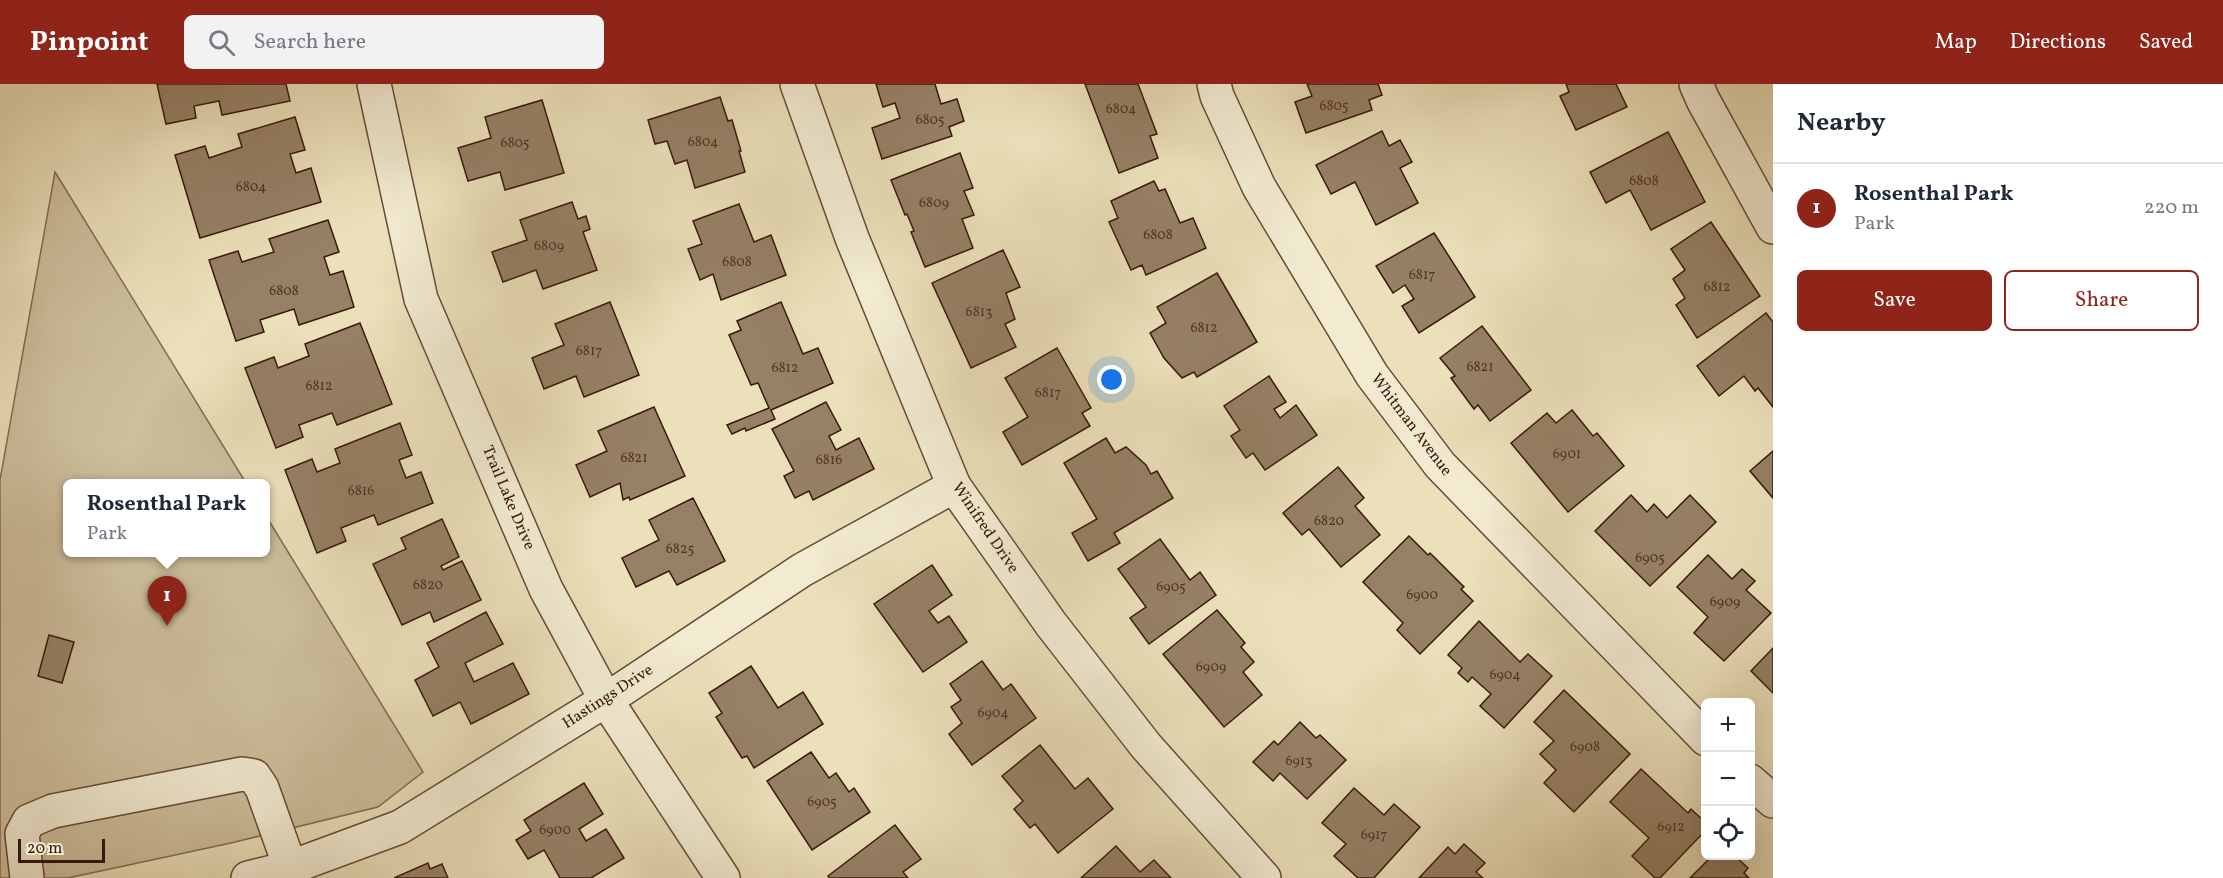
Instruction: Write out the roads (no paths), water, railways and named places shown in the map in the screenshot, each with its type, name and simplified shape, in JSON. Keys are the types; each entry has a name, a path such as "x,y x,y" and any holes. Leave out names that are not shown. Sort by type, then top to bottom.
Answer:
{"street":[{"name":"Trail Lake Drive","path":"374,84 421,299 546,590 606,700 723,878"},
{"name":"Winifred Drive","path":"797,84 852,238 954,486 1051,624 1146,746 1264,878"},
{"name":"Whitman Avenue","path":"1214,84 1217,96 1259,188 1372,375 1440,465 1701,734"},
{"path":"1696,84 1773,227"},
{"name":"Hastings Drive","path":"248,878 291,873 400,827 606,700 802,570 954,486"},
{"path":"27,878 22,834 29,821 53,812 243,774 255,776 262,788 291,873"},
{"path":"1755,785 1773,801"}],"place":[{"name":"Rosenthal Park","path":"167,626"}]}
